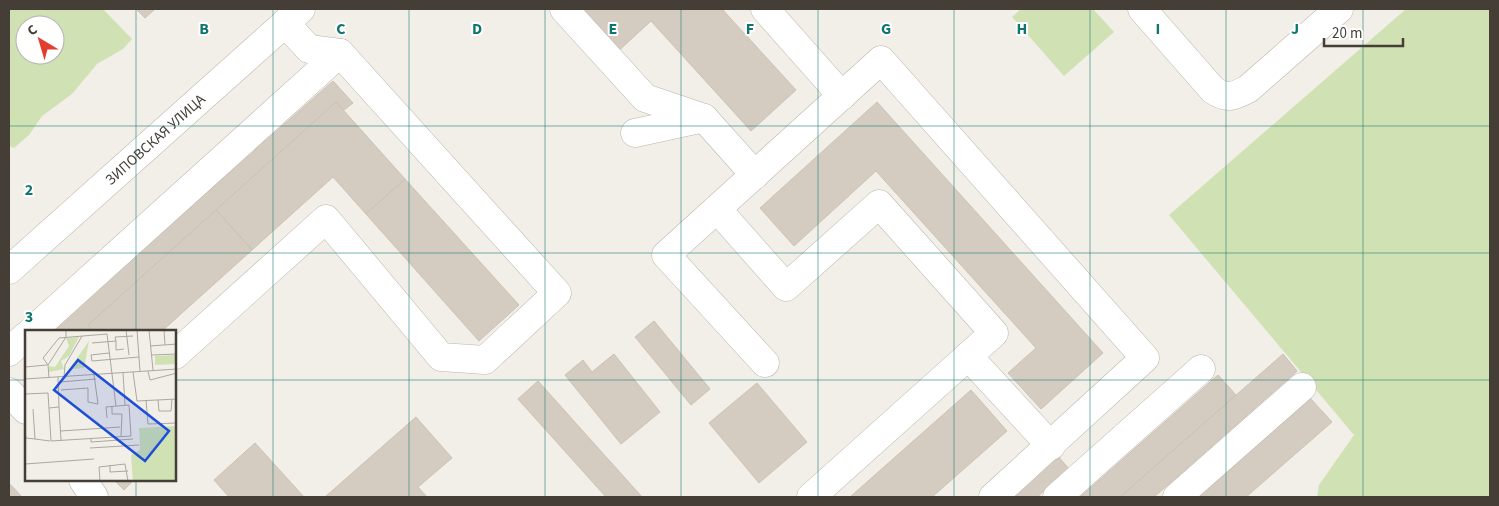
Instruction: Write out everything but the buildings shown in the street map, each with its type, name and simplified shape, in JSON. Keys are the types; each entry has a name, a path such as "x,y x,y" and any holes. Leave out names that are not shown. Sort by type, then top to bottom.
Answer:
{"street":[{"path":"564,9 645,98 704,118 755,175"},
{"path":"765,9 842,96"},
{"path":"1142,9 1213,90 1221,96 1234,96 1248,89 1340,9"},
{"path":"176,354 326,219 441,357 485,360 558,293 340,53 309,49 293,16"},
{"name":"ЗИПОВСКАЯ УЛИЦА","path":"9,270 293,16"},
{"path":"33,330 340,53"},
{"path":"765,364 666,255 881,60 1145,358 1051,446 993,497"},
{"path":"635,133 704,118"},
{"path":"717,209 786,287 879,204 994,333 811,497"},
{"path":"9,352 25,337"},
{"path":"968,356 1051,446"},
{"path":"1057,497 1201,369"},
{"path":"1177,497 1302,387"},
{"path":"9,392 25,409"},
{"path":"84,481 94,497"}],"green space":[{"path":"9,9 103,9 132,39 123,49 97,64 72,94 42,116 29,135 14,148 9,146"},
{"path":"1021,9 1093,9 1114,32 1064,76 1012,17"},
{"path":"1406,9 1490,9 1490,497 1317,497 1319,485 1354,435 1169,215"}]}
